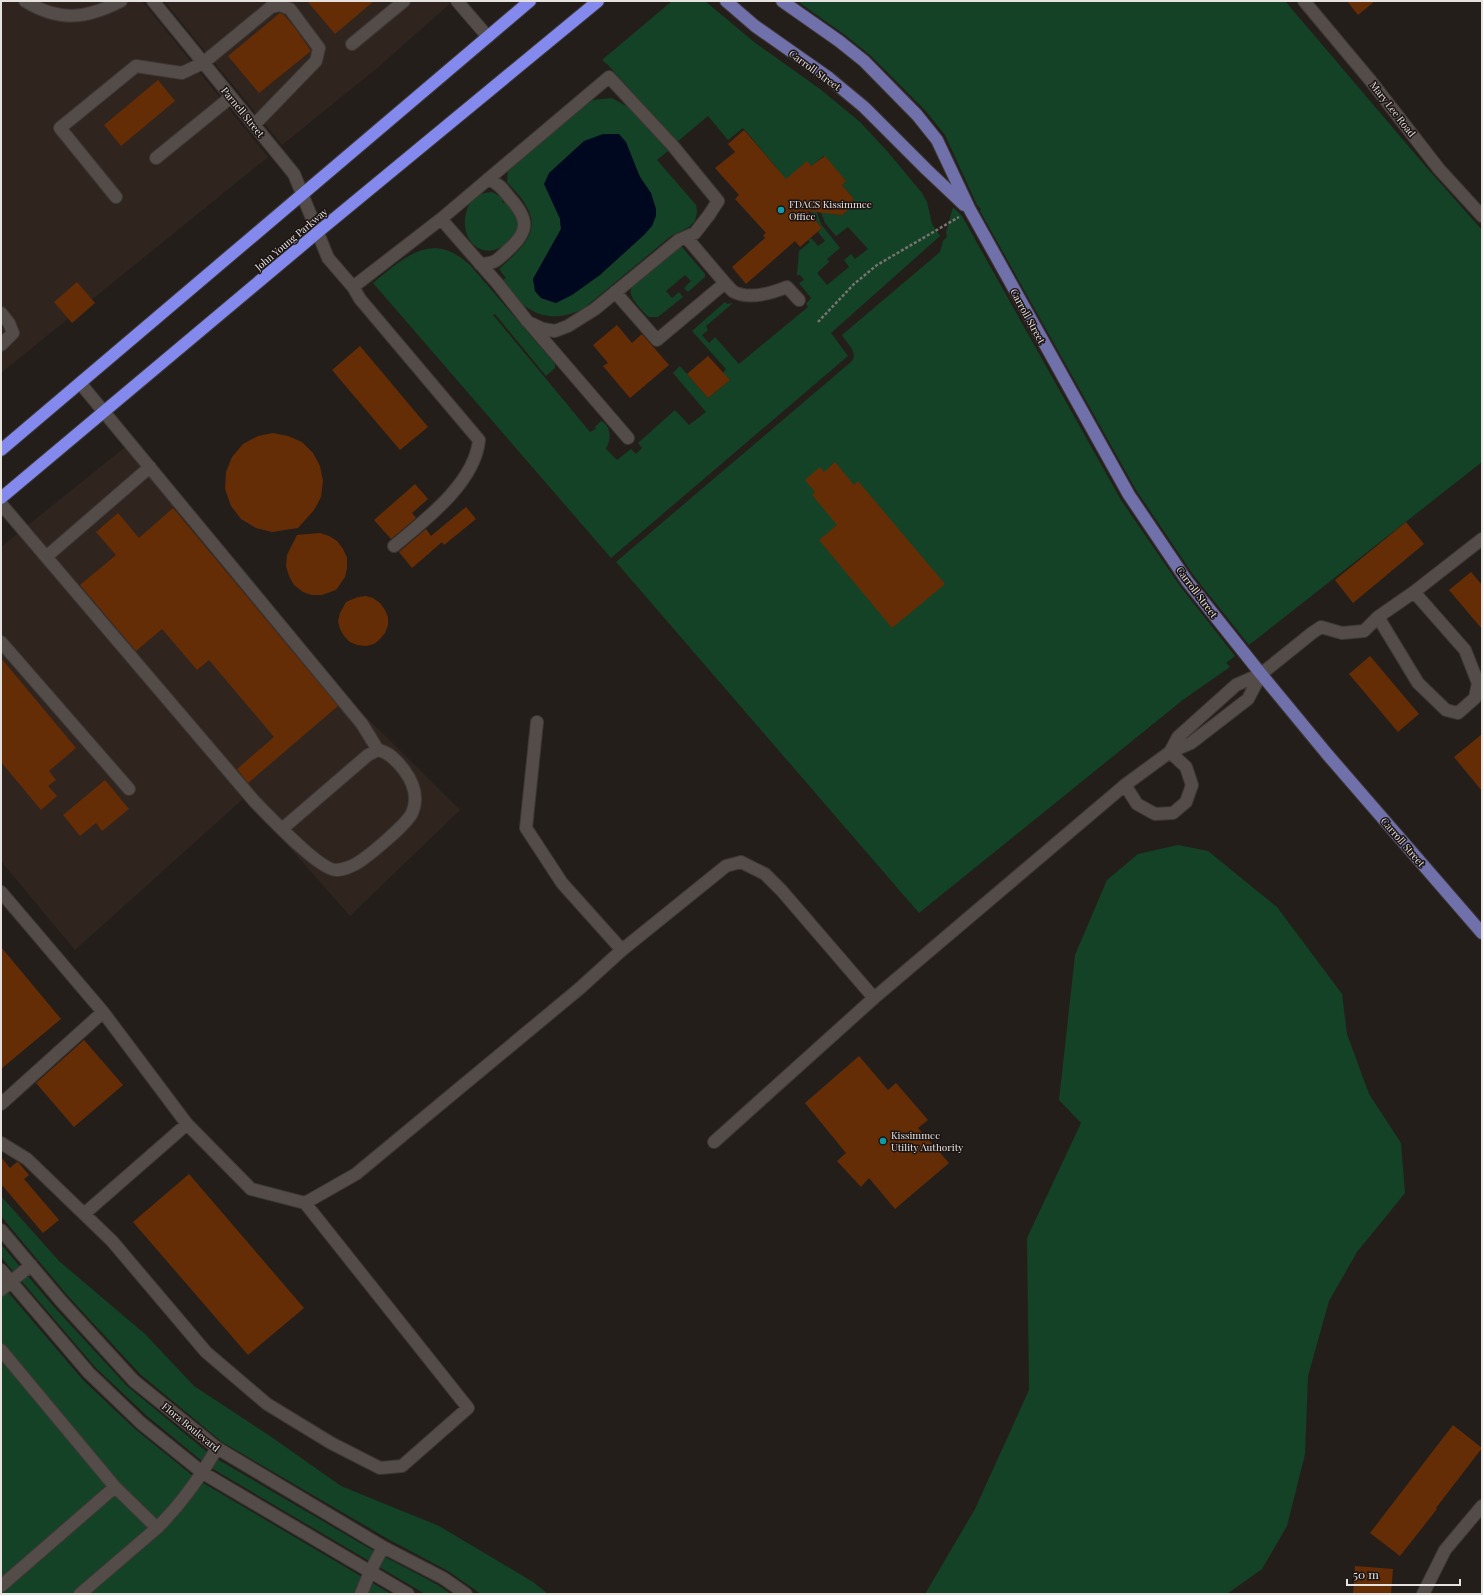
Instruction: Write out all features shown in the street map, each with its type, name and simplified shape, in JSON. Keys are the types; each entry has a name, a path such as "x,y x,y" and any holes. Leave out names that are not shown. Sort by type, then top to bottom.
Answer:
{"highway":[{"path":"1,450 530,1"},
{"name":"John Young Parkway","path":"1,498 318,232 598,1"}],"main road":[{"name":"Carroll Street","path":"726,1 755,26 829,78 864,107 926,169 970,210"},
{"name":"Carroll Street","path":"782,1 839,41 864,61 917,115 937,140 970,210 1129,495 1187,581 1260,674 1482,934"}],"street":[{"path":"25,1 52,14 66,16 87,14 110,7 121,1"},
{"name":"Parnell Street","path":"153,1 294,174 328,258 353,287 360,299 479,440 474,460 448,500 394,546"},
{"path":"352,44 404,1"},
{"path":"457,1 488,37"},
{"name":"Mary Lee Road","path":"1304,1 1370,80 1439,168 1482,216"},
{"path":"116,197 60,128 136,66 182,73 203,62 271,7 280,5 290,10 319,48 316,61 254,125"},
{"path":"353,287 441,219 609,77 673,146 718,201 695,232 679,240 595,309 568,326 555,331 543,329 528,322"},
{"path":"156,158 231,97"},
{"path":"480,264 493,263 519,240 524,231 524,219 514,202 497,182 488,179"},
{"path":"441,219 628,438"},
{"path":"686,237 725,283 734,291 748,296 778,291 787,287 800,300"},
{"path":"615,292 657,340 725,283"},
{"path":"1,314 9,322 13,333 1,345"},
{"path":"80,383 362,724 378,750"},
{"path":"46,557 150,468"},
{"path":"1,504 254,802 282,829 311,856 335,870 346,868 358,863 408,819 412,813 415,798 414,790 410,779 400,766 386,752 378,750 368,755 282,829"},
{"path":"1170,752 1178,737 1236,685 1260,674 1312,633 1322,627 1342,633 1364,631 1378,617 1414,592 1482,539"},
{"path":"1378,617 1418,683 1446,710 1458,713 1475,698 1478,683 1465,650 1414,592"},
{"path":"1,642 129,789"},
{"path":"714,1142 874,998 1125,785 1170,752 1191,743 1248,699 1260,674"},
{"path":"537,722 526,828 562,883 622,950"},
{"path":"1125,785 1137,804 1155,814 1173,813 1186,802 1192,785 1186,767 1170,752"},
{"path":"304,1203 356,1174 579,989 622,950 726,866 741,862 765,874 782,891 874,998"},
{"path":"1,892 103,1012 187,1124 252,1189 304,1203 468,1408 402,1466 380,1468 331,1442 267,1404 206,1352 112,1241 27,1160 1,1143"},
{"path":"1,1104 103,1012"},
{"path":"84,1214 187,1124"},
{"name":"Flora Boulevard","path":"1,1230 61,1301 134,1380 217,1448 383,1547 443,1578 466,1594"},
{"path":"1,1290 31,1265"},
{"path":"1,1270 89,1373 141,1423 203,1473 408,1594"},
{"path":"1,1350 115,1487 157,1528"},
{"path":"80,1594 175,1511 203,1473 217,1448"},
{"path":"1,1586 115,1487"},
{"path":"1422,1594 1445,1550 1482,1506"},
{"path":"361,1594 383,1547"}],"path":[{"path":"818,322 854,284 877,265 970,210"}],"shaded area":[{"path":"1,1 142,1 268,157 1,373"},
{"path":"164,1 453,1 376,69 282,145"},
{"path":"135,439 358,709 460,810 350,916 245,797 75,950 1,861 1,547"}],"green space":[{"path":"672,1 705,1 754,42 820,89 860,122 887,151 922,193 927,202 932,224 940,236 831,333 848,356 611,558 373,283 396,264 419,251 431,248 443,249 456,255 470,265 555,364 555,368 546,376 495,314 493,315 590,432 596,429 595,427 601,421 605,423 610,434 606,449 617,460 631,449 636,454 642,448 638,443 675,410 689,425 706,412 673,373 680,366 708,398 730,380 723,373 726,369 692,331 725,302 727,304 733,303 706,326 708,330 702,335 709,343 715,337 739,364 808,307 806,304 811,298 799,283 804,280 800,275 797,275 799,251 810,242 808,240 811,238 818,246 825,241 818,232 822,228 815,220 816,218 802,203 812,199 821,224 840,248 827,259 829,262 817,273 827,285 849,267 844,260 851,254 855,259 868,249 848,227 836,236 825,223 816,199 821,199 834,214 842,215 852,207 853,198 842,185 846,181 824,156 811,166 790,189 776,167 743,128 728,140 708,116 677,142 602,60"},
{"path":"797,1 1285,1 1427,168 1482,230 1482,462 1249,645 1194,576 1136,490 980,211 981,209 977,205 945,135 924,109 870,55 845,35"},
{"path":"612,98 628,107 668,151 657,160 696,205 697,212 695,221 689,227 671,236 583,309 567,315 545,315 537,313 522,304 502,281 506,278 499,269 521,248 530,233 532,224 530,214 523,201 507,182 508,171 580,108 593,100","holes":["633,161 640,177 651,194 610,264 600,275 556,303 541,298 535,291 533,279 561,229 560,219"]},
{"path":"492,192 503,198 503,203 505,202 511,209 516,217 518,225 517,230 505,245 495,250 485,251 477,247 470,240 466,231 465,220 468,207 472,200 480,194"},
{"path":"953,207 962,216 1121,500 1180,586 1235,656 1226,663 1230,667 1184,699 919,913 616,562 852,361 854,354 853,351 842,335 940,252 943,241 947,237 946,232"},
{"path":"681,246 705,274 705,277 688,292 684,288 691,281 685,275 666,291 672,298 679,292 683,297 658,317 649,317 632,297 632,287"},
{"path":"1178,845 1208,851 1277,907 1342,994 1347,1034 1369,1094 1401,1143 1405,1193 1357,1252 1329,1301 1308,1376 1305,1454 1287,1526 1262,1569 1227,1594 925,1594 975,1509 1029,1390 1027,1238 1081,1123 1059,1100 1075,955 1107,880 1138,854"},
{"path":"1,1196 59,1261 145,1334 194,1386 270,1436 341,1486 439,1526 533,1582 548,1594 481,1594 448,1571 388,1539 222,1442 140,1374 67,1295 1,1216"},
{"path":"1,1244 54,1307 127,1386 212,1456 372,1550 438,1585 451,1594 425,1594 208,1466 147,1416 95,1367 1,1257"},
{"path":"1,1284 83,1380 135,1429 198,1480 391,1594 1,1594"}],"water":[{"path":"603,134 619,134 626,142 640,177 651,193 656,209 656,216 652,226 644,235 600,275 572,295 556,303 541,298 535,291 533,279 561,229 560,219 544,184 549,173 584,141"}],"building":[{"path":"307,1 374,1 335,34"},
{"path":"1347,1 1375,1 1358,15"},
{"path":"280,13 284,15 295,28 311,51 259,93 228,56"},
{"path":"158,80 175,101 121,146 104,125"},
{"name":"FDACS Kissimmee Office","path":"744,130 786,179 807,161 811,166 825,156 846,181 842,185 853,198 852,207 842,215 807,211 822,228 800,247 795,241 746,284 732,267 765,238 763,235 766,233 735,199 739,195 715,168 735,152 728,144"},
{"path":"77,282 95,303 72,323 54,302"},
{"path":"617,325 632,343 642,334 669,365 630,398 603,366 608,363 593,345"},
{"path":"360,346 428,427 400,450 332,370"},
{"path":"708,356 730,380 708,398 687,374"},
{"path":"273,433 288,436 302,442 313,453 320,466 323,481 321,497 314,510 298,528 272,532 256,528 241,519 231,506 225,489 226,472 232,457 243,444 258,436"},
{"path":"835,462 854,485 858,481 945,584 892,628 819,540 837,525 812,495 815,492 805,480 820,467 824,472"},
{"path":"415,484 428,499 412,513 416,518 391,539 374,520"},
{"path":"466,507 476,519 444,545 442,542 412,568 399,552 426,529 431,536"},
{"path":"173,508 338,706 248,783 237,769 274,737 209,660 197,670 162,629 136,651 80,585 116,555 96,532 118,513 139,538"},
{"path":"1406,522 1424,544 1353,603 1335,580"},
{"path":"320,533 337,541 347,558 347,568 345,577 336,590 322,595 312,595 303,592 294,585 286,566 287,555 297,535"},
{"path":"1471,572 1482,585 1482,629 1449,590"},
{"path":"366,596 373,598 380,603 388,617 388,625 385,633 380,639 374,644 366,646 357,645 350,642 340,629 338,621 340,613 346,602 358,597"},
{"path":"1370,656 1419,714 1398,732 1349,674"},
{"path":"1,658 76,748 49,771 56,780 48,786 57,796 41,810 1,762"},
{"path":"1482,734 1482,791 1454,757"},
{"path":"105,780 129,809 102,831 96,823 80,836 63,815"},
{"path":"1,947 61,1019 1,1069"},
{"path":"84,1040 123,1085 74,1127 36,1083"},
{"name":"Kissimmee Utility Authority","path":"859,1056 888,1090 896,1083 928,1120 918,1128 949,1163 895,1209 869,1178 861,1187 837,1161 846,1153 805,1103"},
{"path":"1,1157 10,1168 17,1162 19,1163 29,1175 24,1179 59,1220 43,1233 1,1184"},
{"path":"189,1174 304,1308 248,1355 133,1222"},
{"path":"1453,1425 1482,1448 1400,1556 1370,1533"},
{"path":"1355,1566 1393,1569 1391,1594 1353,1594"}],"place":[{"name":"FDACS Kissimmee Office","path":"781,210"},
{"name":"Kissimmee Utility Authority","path":"883,1141"}]}
